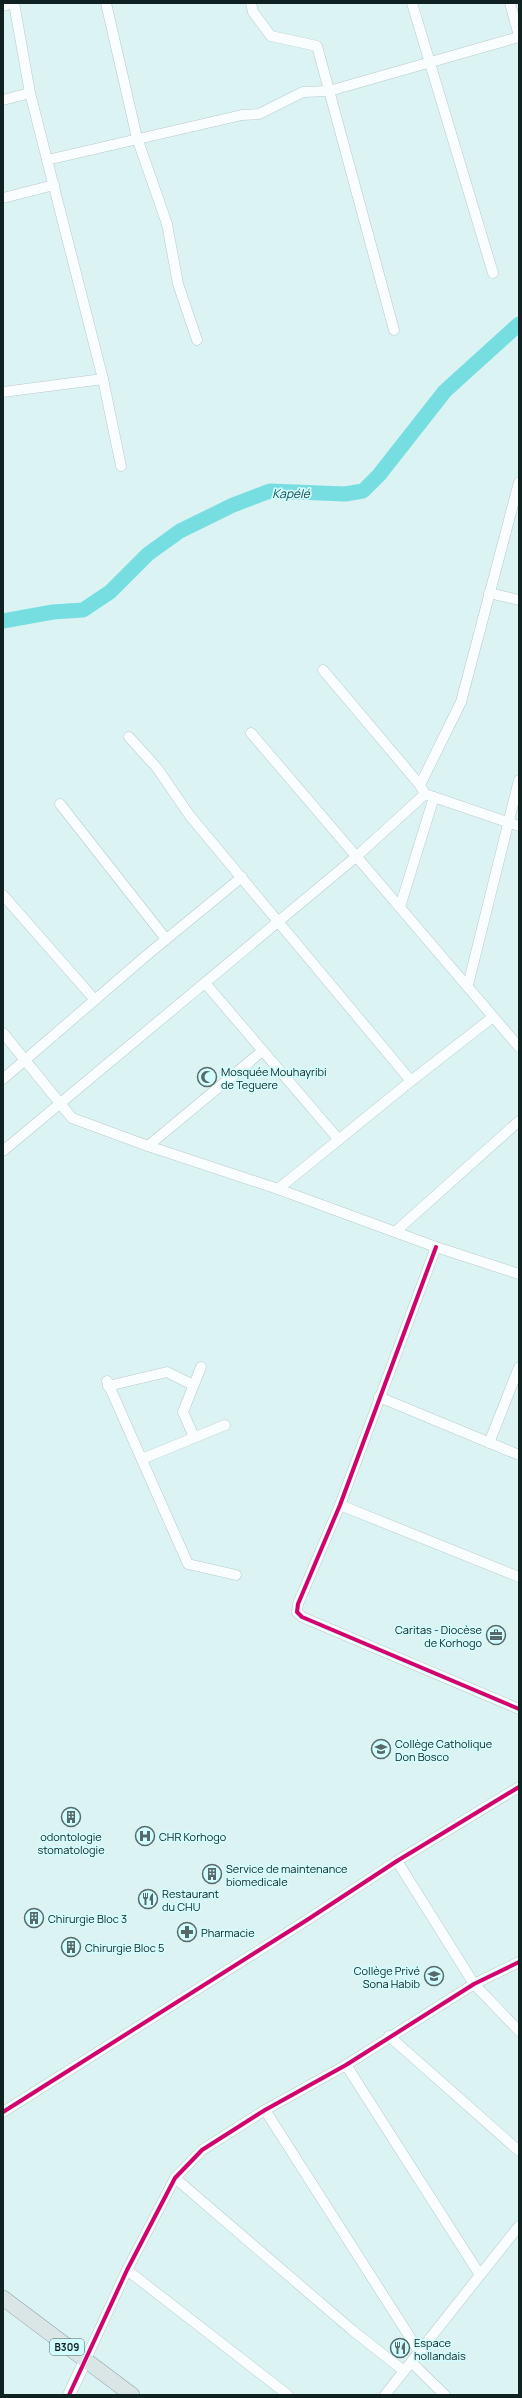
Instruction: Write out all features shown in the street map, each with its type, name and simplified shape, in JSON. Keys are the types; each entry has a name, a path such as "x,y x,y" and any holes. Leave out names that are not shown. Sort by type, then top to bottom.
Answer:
{"main road":[{"name":"B309","path":"3,2298 132,2395"}],"street":[{"path":"3,6 14,3 30,93 103,379 121,466"},
{"path":"106,3 137,138 167,224 178,284 197,340"},
{"path":"251,3 253,12 270,36 317,46 394,330"},
{"path":"412,3 493,273"},
{"path":"47,160 242,115 258,114 303,92 330,91 519,36 510,3"},
{"path":"3,100 30,93"},
{"path":"3,198 54,185"},
{"path":"6,390 103,379"},
{"path":"400,907 426,792 461,702 519,482"},
{"path":"489,593 519,600"},
{"path":"323,670 426,792 519,826"},
{"path":"252,733 468,985 519,1047"},
{"path":"129,737 157,768 190,816 411,1081"},
{"path":"468,985 507,822 519,780"},
{"path":"3,1151 60,1101 279,923 357,856 426,792"},
{"path":"60,804 166,939"},
{"path":"3,1079 166,939 242,877"},
{"path":"3,895 95,1000"},
{"path":"205,983 262,1052 339,1140"},
{"path":"278,1189 411,1081 494,1018"},
{"path":"3,1033 60,1101 72,1118 148,1146 278,1189 436,1247 519,1274"},
{"path":"148,1146 262,1052"},
{"path":"395,1232 519,1122"},
{"path":"436,1247 340,1505 298,1604 299,1614 519,1709"},
{"path":"194,1437 183,1412 201,1367"},
{"path":"489,1443 519,1367"},
{"path":"193,1385 168,1372 108,1384 188,1564 236,1575"},
{"path":"379,1397 519,1455"},
{"path":"142,1459 225,1424"},
{"path":"340,1505 519,1577"},
{"path":"3,2112 307,1920 397,1861 519,1787"},
{"path":"397,1861 474,1984 519,2031"},
{"path":"69,2395 127,2270 175,2178 202,2150 265,2110 346,2065 389,2036 474,1984 519,1962"},
{"path":"389,2036 519,2152"},
{"path":"346,2065 480,2275"},
{"path":"265,2110 420,2353"},
{"path":"175,2178 352,2330 404,2371"},
{"path":"385,2395 420,2353 519,2226"},
{"path":"127,2270 288,2395"},
{"path":"412,2363 445,2395"}],"waterway":[{"name":"Kapélé","path":"3,621 53,612 83,610 110,592 148,554 180,531 233,505 270,491 345,494 363,491 379,475 445,391 519,324"}],"cycle path":[{"path":"436,1247 340,1505 298,1604 297,1612 302,1617 519,1709"},
{"path":"3,2112 307,1920 397,1861 519,1787"},
{"path":"69,2395 127,2270 175,2178 202,2150 265,2110 346,2065 474,1984 519,1962"}],"place":[{"name":"Mosquée Mouhayribi de Teguere","path":"207,1077"},
{"name":"Caritas - Diocèse de Korhogo","path":"496,1635"},
{"name":"Collège Catholique Don Bosco","path":"381,1749"},
{"name":"odontologie stomatologie","path":"71,1817"},
{"name":"CHR Korhogo","path":"145,1836"},
{"name":"Service de maintenance biomedicale","path":"212,1874"},
{"name":"Restaurant du CHU","path":"148,1899"},
{"name":"Chirurgie Bloc 3","path":"34,1918"},
{"name":"Pharmacie","path":"187,1932"},
{"name":"Chirurgie Bloc 5","path":"71,1947"},
{"name":"Collège Privé Sona Habib","path":"434,1976"},
{"name":"Espace hollandais","path":"400,2348"}]}
